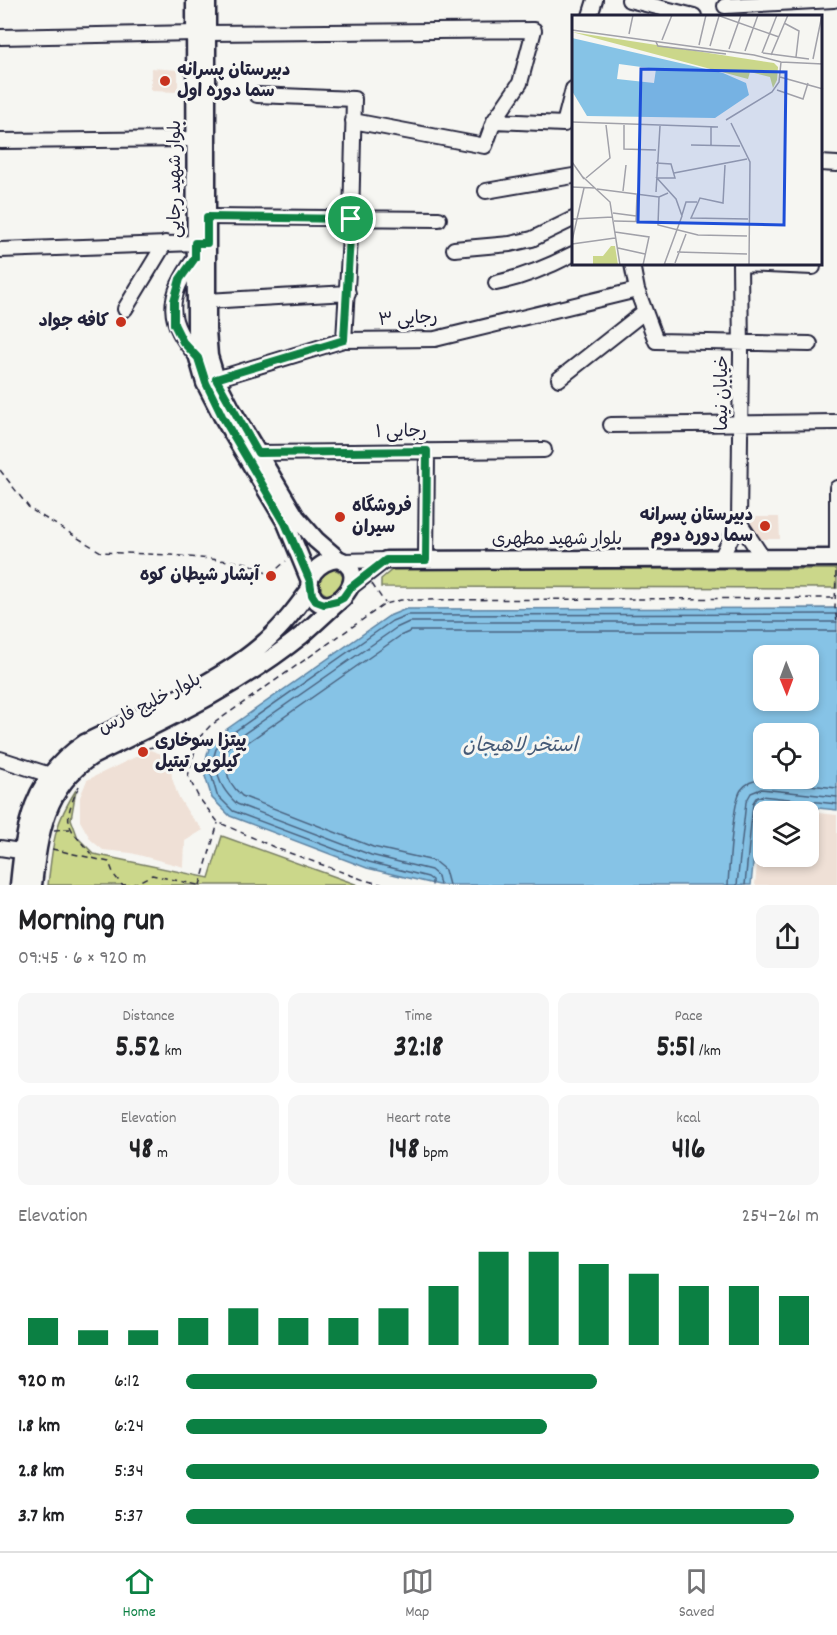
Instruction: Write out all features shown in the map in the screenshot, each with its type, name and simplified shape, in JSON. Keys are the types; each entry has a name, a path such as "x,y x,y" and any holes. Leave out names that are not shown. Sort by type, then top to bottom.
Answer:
{"main road":[{"name":"بلوار شهید رجایی","path":"195,0 201,33 207,217 199,248 207,301 209,356 216,379 296,517 316,540 341,560"},
{"name":"بلوار شهید رجایی","path":"207,0 201,33 195,139 199,248 195,330 198,358 206,383 222,416 285,523 310,585"},
{"name":"بلوار شهید مطهری","path":"386,560 837,558"},
{"path":"341,560 350,568 347,593 324,604 316,601 310,585 315,570 319,565 341,560"},
{"name":"بلوار خلیج فارس","path":"33,885 33,850 28,820 38,794 67,754 205,682 257,648 288,620 310,585"},
{"name":"بلوار خلیج فارس","path":"18,885 51,801 65,779 77,766 92,756 213,695 240,678 302,635 347,593"}],"street":[{"path":"590,15 595,0"},
{"path":"629,0 690,15"},
{"path":"725,7 834,0"},
{"path":"0,37 534,30 520,83 495,121 485,146 352,121"},
{"path":"495,121 564,124 572,92"},
{"path":"257,96 354,99 348,292 344,340"},
{"path":"0,141 195,139"},
{"path":"822,163 837,164"},
{"path":"486,191 572,176"},
{"path":"207,217 439,219"},
{"path":"454,249 510,244 532,239 572,219"},
{"path":"0,250 165,243 199,248"},
{"path":"125,309 165,243"},
{"path":"496,283 540,271 572,255"},
{"path":"632,266 637,290 656,341 810,344"},
{"name":"خیابان نیما","path":"721,558 739,522 740,266"},
{"path":"789,266 813,267"},
{"name":"رجایی ۳","path":"216,379 344,340 435,339 637,290"},
{"path":"207,301 348,292"},
{"path":"560,379 644,312"},
{"path":"611,425 837,422"},
{"name":"رجایی ۱","path":"258,453 544,450"},
{"path":"426,560 427,451"},
{"path":"837,488 837,558"},
{"path":"739,522 763,558"},
{"path":"341,560 386,560"},
{"path":"347,593 386,560"},
{"path":"0,759 50,775"},
{"path":"0,848 33,850"}],"path":[{"path":"0,470 30,509 101,552 171,555 248,563 270,575 298,551"},
{"path":"837,558 835,607 837,622"},
{"path":"366,575 385,604"},
{"path":"134,749 153,747 173,749 198,739 210,726 385,604 401,600 836,598"},
{"path":"198,739 188,776 199,798 218,822 276,848 384,885"},
{"path":"81,782 69,807 69,824 80,844 95,859"},
{"path":"132,885 152,875 199,885 218,822"},
{"path":"33,850 109,862 122,885 126,885"},
{"path":"363,885 364,880"}],"shaded area":[{"name":"دبیرستان پسرانه سما دوره اول","path":"151,68 178,70 178,92 151,91"},
{"name":"دبیرستان پسرانه سما دوره دوم","path":"750,517 779,517 780,539 759,539 753,535"},
{"path":"150,750 170,757 172,778 178,796 189,814 203,830 185,841 184,867 131,853 103,850 91,840 80,821 80,797 87,780"},
{"path":"819,813 837,815 837,885 755,885 757,867 819,867"}],"green space":[{"path":"331,569 340,573 344,582 340,591 331,595 322,591 318,582 322,573"},
{"path":"393,569 837,569 837,588 381,587 381,579"},
{"path":"76,790 71,819 78,838 94,854 209,878 222,836 358,885 48,885 58,825"}],"water":[{"name":"استخر لاهیجان","path":"837,608 837,810 819,808 819,801 753,801 751,885 438,885 367,868 230,816 212,798 203,770 210,745 227,729 389,616 406,609"}],"place":[{"name":"دبیرستان پسرانه سما دوره اول","path":"165,81"},
{"name":"کافه جواد","path":"121,322"},
{"name":"فروشگاه سیران","path":"340,517"},
{"name":"دبیرستان پسرانه سما دوره دوم","path":"765,526"},
{"name":"آبشار شیطان کوه","path":"271,576"},
{"name":"پیتزا سوخاری کیلویی تیتیل","path":"143,752"}],"route":[{"path":"207,217 351,219 344,340 216,379 258,453 427,451 426,560 386,560 350,588 343,598 324,604 316,601 312,595 310,581 285,523 222,416 206,383 198,358 183,342 174,324 174,301 180,279 195,258 195,243 207,243 207,217"}]}
